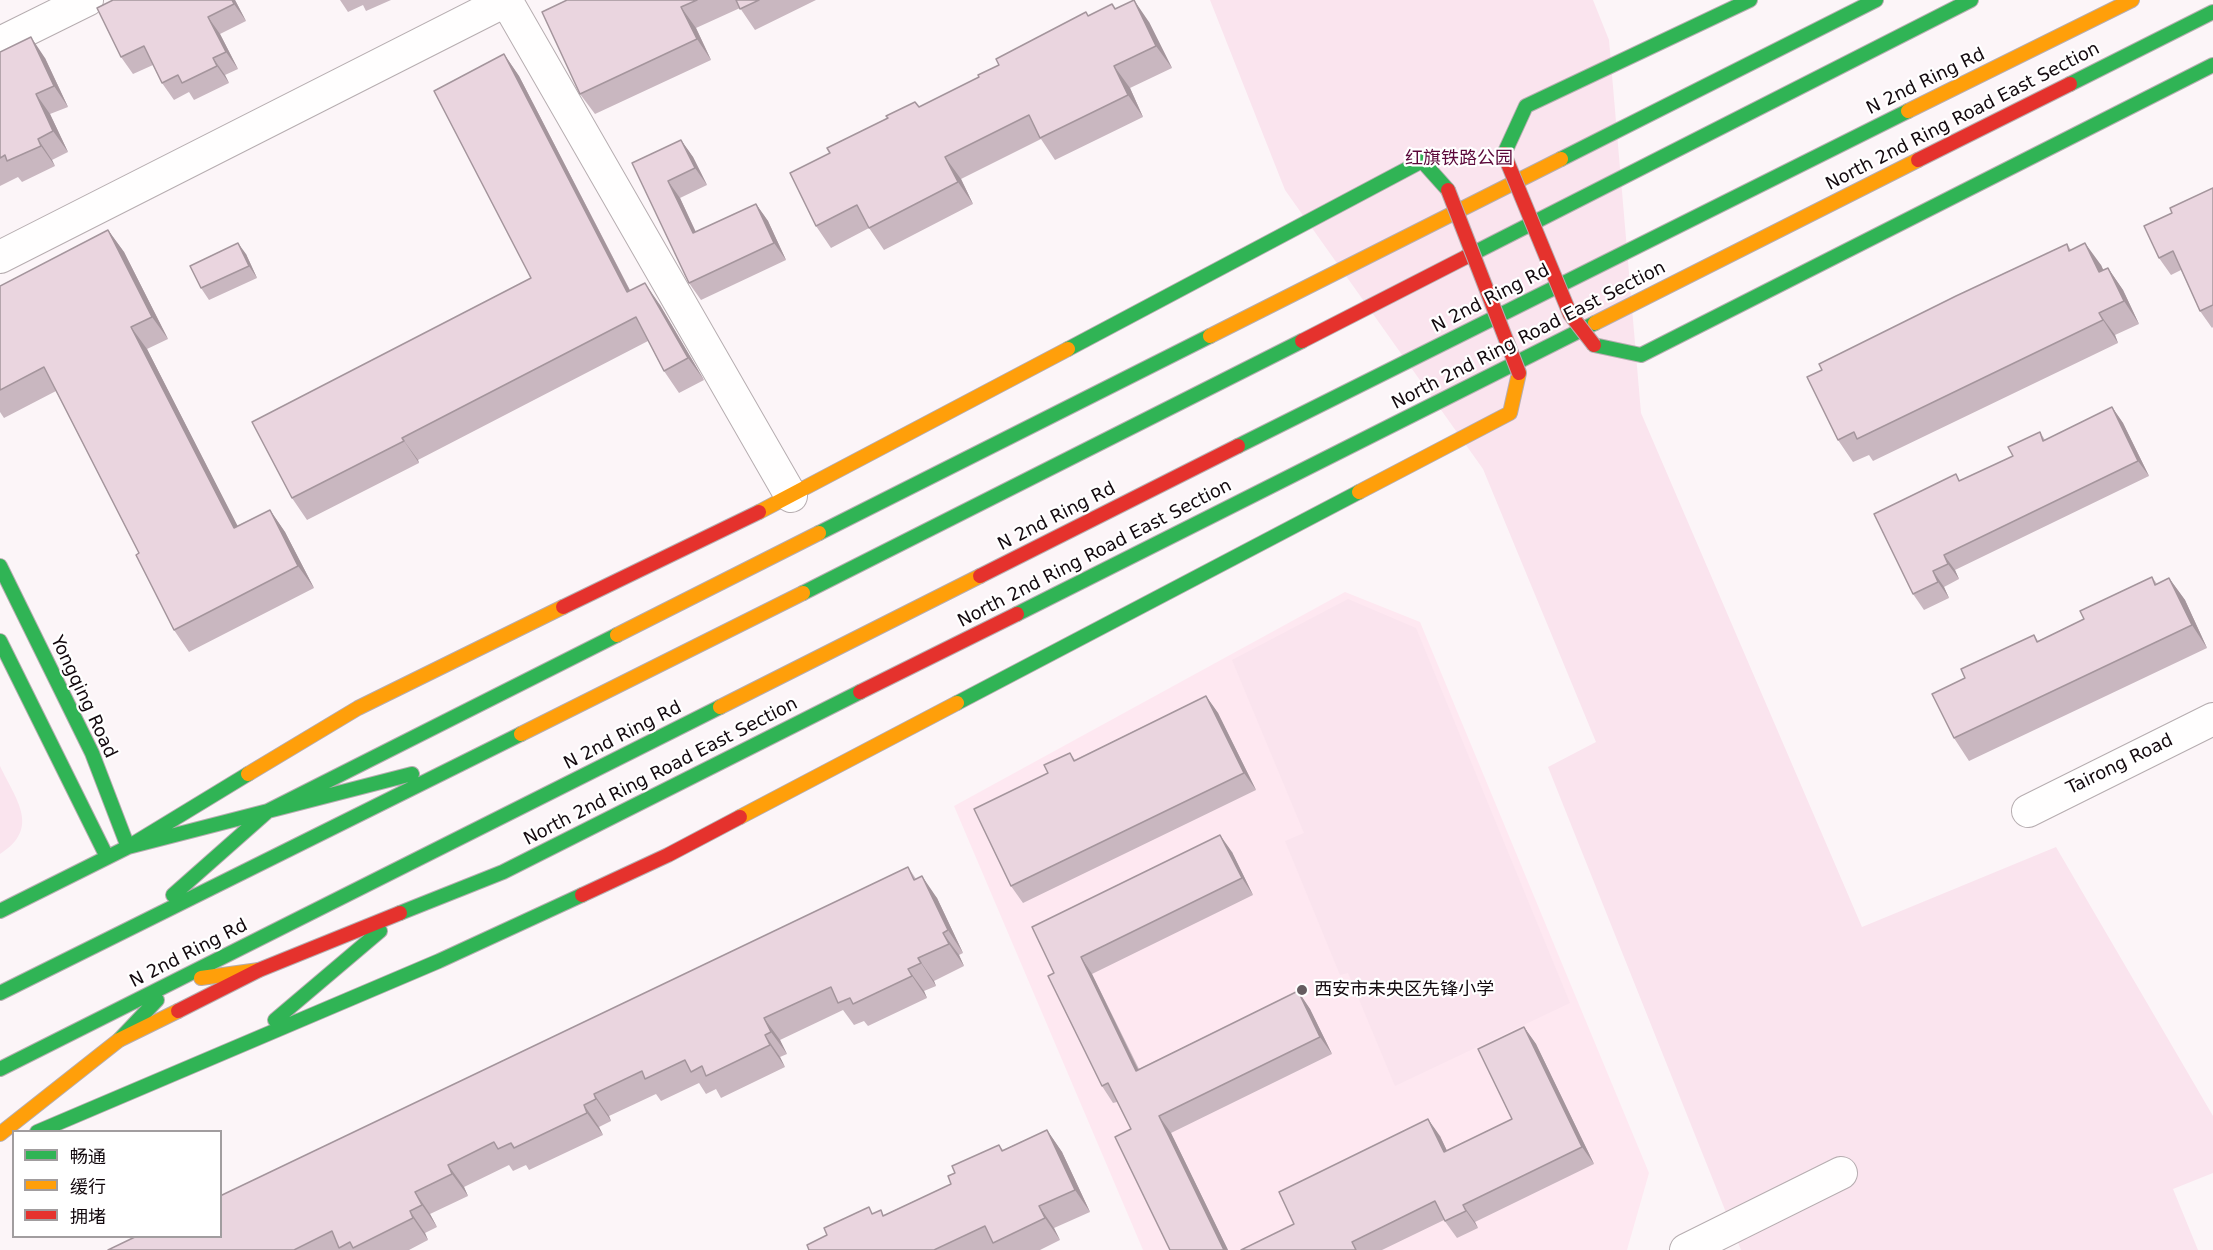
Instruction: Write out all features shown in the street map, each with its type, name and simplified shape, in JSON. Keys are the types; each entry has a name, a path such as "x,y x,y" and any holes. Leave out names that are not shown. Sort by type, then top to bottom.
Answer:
{"main road":[{"path":"1750,0 1526,106 1504,154 1570,314 1594,345 1641,355 2213,65"},
{"path":"139,924 268,811 1876,0"},
{"path":"0,993 472,759 1971,0"},
{"name":"N 2nd Ring Rd","path":"0,1069 1585,272 2132,0"},
{"name":"North 2nd Ring Road East Section","path":"0,1134 119,1040 259,970 513,867 2213,12"},
{"path":"0,910 128,847 358,708 791,496 1422,161 1448,190 1519,373 1510,413 668,855 439,962 39,1130"},
{"name":"Yongqing Road","path":"0,566 92,753 128,847"},
{"path":"0,641 107,856"},
{"path":"128,847 472,759"},
{"path":"251,1040 401,913"},
{"path":"394,964 439,962"},
{"path":"119,1040 174,982 259,970 360,965"}],"street":[{"path":"0,257 506,0 791,496"},
{"path":"0,43 77,2"},
{"name":"Tairong Road","path":"2028,811 2213,719"},
{"path":"1686,1250 1841,1173"}],"shaded area":[{"name":"西安市未央区先锋小学","path":"1345,592 1420,622 1649,1173 1627,1250 1143,1250 954,806"}],"green space":[{"name":"红旗铁路公园","path":"1210,0 1593,0 1609,40 1641,413 1862,927 2056,847 2213,1116 2213,1173 2173,1189 2198,1250 1741,1250 1548,767 1596,742 1483,469 1285,190"},
{"path":"1348,599 1416,628 1570,1003 1395,1086 1348,973 1340,975 1285,841 1304,833 1232,660"},
{"path":"0,766 18,802 22,824 20,834 0,854"}],"building":[{"path":"113,0 232,0 234,4 208,17 226,52 213,58 217,66 182,83 178,75 162,83 144,46 121,57 97,8"},
{"path":"567,0 697,0 681,7 697,39 580,94 542,12"},
{"path":"736,0 759,0 740,9"},
{"path":"1134,0 1156,46 1114,66 1128,95 1040,138 1029,115 945,157 958,182 869,228 857,205 816,226 790,173 830,153 827,148 888,118 886,116 915,102 919,107 979,77 978,75 999,65 996,59 1086,12 1088,16 1112,4 1115,9"},
{"path":"31,37 54,86 36,94 53,131 38,139 41,146 7,161 5,155 0,158 0,52"},
{"path":"504,54 627,292 645,283 688,358 664,371 636,317 402,438 404,441 292,498 252,422 531,278 434,91"},
{"path":"681,140 695,168 668,181 693,233 756,204 774,243 689,283 632,163"},
{"path":"2213,188 2213,305 2200,311 2173,251 2159,258 2144,226 2172,213 2170,208"},
{"path":"108,230 152,317 131,327 234,528 270,510 298,566 174,630 136,555 139,553 44,367 0,390 0,286"},
{"path":"238,243 249,266 201,288 190,266"},
{"path":"2085,243 2099,272 2108,268 2124,301 2099,313 2103,320 1857,439 1854,432 1838,440 1807,377 1822,370 1819,364 2067,244 2069,251"},
{"path":"2112,407 2138,461 1944,555 1948,564 1933,571 1938,582 1913,594 1874,514 1956,474 1959,481 2013,456 2008,447 2040,432 2043,441"},
{"path":"2152,577 2155,585 2169,578 2192,625 1954,738 1932,694 1965,678 1961,669 2034,635 2037,642 2084,619 2080,611"},
{"path":"1206,696 1244,773 1011,886 974,809 1048,773 1044,765 1070,753 1074,761"},
{"path":"1220,835 1242,878 1081,957 1136,1071 1298,991 1320,1037 1159,1116 1224,1250 1170,1250 1115,1137 1131,1129 1108,1083 1102,1086 1048,976 1054,973 1032,927"},
{"path":"908,867 914,880 922,876 948,930 943,933 949,944 918,958 921,963 908,969 912,976 853,1004 850,998 838,1003 831,987 764,1018 771,1032 765,1035 770,1045 706,1076 702,1066 691,1072 685,1060 645,1079 642,1071 594,1094 596,1099 584,1105 587,1113 514,1148 511,1143 498,1149 494,1142 448,1165 452,1174 415,1192 422,1205 410,1211 413,1218 353,1248 350,1242 339,1248 332,1231 294,1250 108,1250 133,1238 222,1238 222,1195"},
{"path":"1524,1027 1582,1147 1463,1205 1466,1211 1445,1221 1435,1201 1352,1242 1356,1250 1241,1250 1294,1224 1279,1192 1428,1119 1444,1152 1512,1119 1478,1049"},
{"path":"1047,1130 1075,1190 1039,1206 1045,1218 993,1243 985,1226 934,1250 809,1250 807,1245 827,1235 824,1228 869,1207 872,1214 881,1210 883,1216 951,1184 948,1176 955,1173 952,1166 999,1145 1002,1151"}],"traffic: fast":[{"path":"1504,154 1526,106 1750,0"},
{"path":"1561,159 1876,0"},
{"path":"1466,257 1971,0"},
{"path":"2070,84 2213,12"},
{"path":"1594,345 1641,355 2213,65"},
{"path":"1238,446 1908,111"},
{"path":"1068,349 1422,161 1448,190"},
{"path":"1017,614 1595,323"},
{"path":"819,533 1210,336"},
{"path":"803,593 1302,341"},
{"path":"957,703 1359,492"},
{"path":"0,566 92,753 128,847 248,774"},
{"path":"0,911 128,847 268,811 617,635"},
{"path":"0,641 107,857"},
{"path":"400,913 503,872 860,692"},
{"path":"0,1069 720,707"},
{"path":"0,993 521,734"},
{"path":"173,895 268,811 412,774"},
{"path":"42,1130 439,961 582,895"},
{"path":"275,1020 380,931"},
{"path":"119,1040 157,1000"}],"traffic: slow":[{"path":"1908,111 2132,0"},
{"path":"1210,336 1561,159"},
{"path":"1595,323 1918,160"},
{"path":"759,512 1068,349"},
{"path":"1359,492 1510,413 1519,373"},
{"path":"617,635 819,533"},
{"path":"720,707 980,576"},
{"path":"521,734 803,593"},
{"path":"248,774 358,708 563,607"},
{"path":"740,817 957,703"},
{"path":"201,978 259,970"},
{"path":"0,1134 119,1040 178,1011"}],"traffic: jam":[{"path":"1918,160 2070,84"},
{"path":"1504,154 1570,314 1594,345"},
{"path":"1448,190 1519,373"},
{"path":"1302,341 1466,257"},
{"path":"980,576 1238,446"},
{"path":"563,607 759,512"},
{"path":"860,692 1017,614"},
{"path":"582,895 668,855 740,817"},
{"path":"178,1011 259,970 400,913"}],"place":[{"name":"西安市未央区先锋小学","path":"1302,990"}]}
